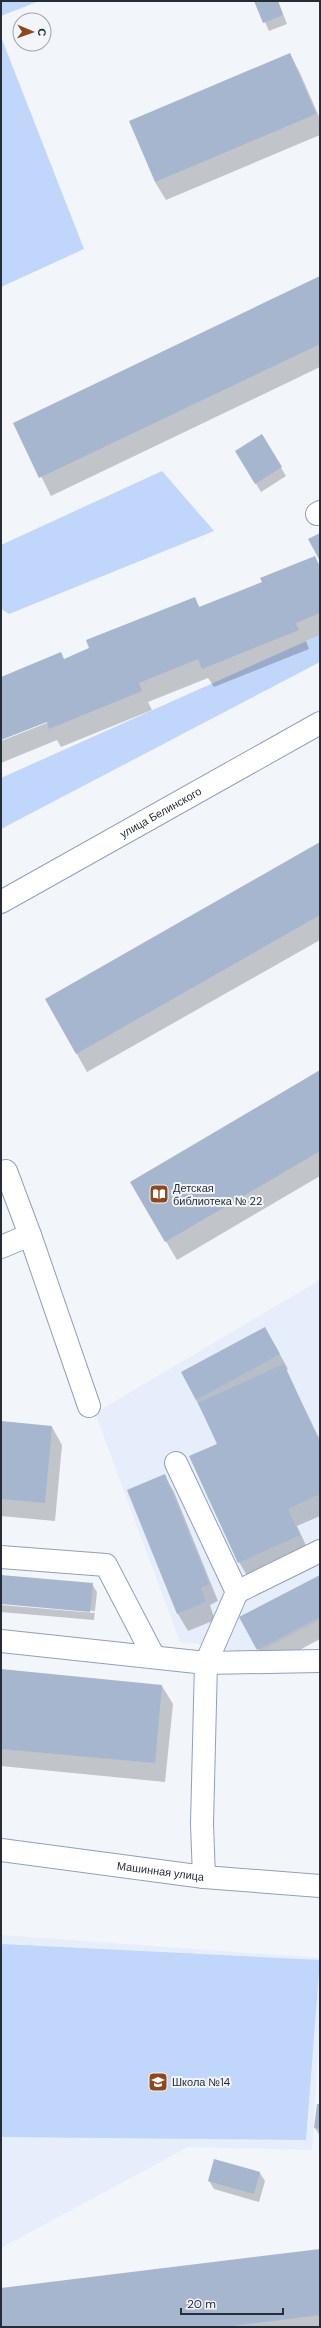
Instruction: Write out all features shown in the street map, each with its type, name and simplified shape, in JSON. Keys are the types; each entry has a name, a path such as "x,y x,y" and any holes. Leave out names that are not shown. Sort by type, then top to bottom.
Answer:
{"main road":[{"name":"улица Белинского","path":"1,902 320,723"},
{"path":"1,1172 6,1171 30,1235 89,1406"},
{"path":"1,1247 30,1235"},
{"path":"176,1463 237,1592"},
{"path":"204,1876 202,1824 206,1663 237,1592 320,1551"},
{"path":"1,1557 106,1565 154,1657"},
{"path":"1,1641 206,1663 320,1661"},
{"name":"Машинная улица","path":"1,1850 204,1876 320,1886"}],"shaded area":[{"path":"1,1 39,1 1,16"},
{"path":"1,37 84,249 1,287"},
{"path":"162,471 214,531 9,614 1,609 1,545"},
{"path":"320,635 320,662 1,829 1,778"},
{"path":"320,1280 320,1620 253,1655 214,1646 180,1642 95,1413"},
{"name":"Школа №14","path":"1,1935 320,1958 320,2017 312,2150 188,2147 1,2248"},
{"name":"Школа №14","path":"1,1944 320,1960 306,2140 1,2137"}],"building":[{"path":"254,1 278,1 283,15 263,23"},
{"path":"290,53 316,114 155,182 129,121"},
{"path":"320,276 320,344 39,478 13,423"},
{"path":"262,434 282,467 255,484 235,451"},
{"path":"320,533 320,561 308,539"},
{"path":"315,556 320,568 320,613 296,623 299,630 202,669 198,659 139,683 142,691 49,729 47,722 1,740 1,677 61,652 64,659 89,648 86,640 195,597 199,607 262,582 260,578"},
{"path":"320,842 320,915 76,1054 45,999"},
{"path":"320,1070 320,1151 165,1242 130,1182"},
{"path":"265,1327 280,1354 196,1400 181,1372"},
{"path":"284,1364 320,1443 320,1494 288,1509 300,1535 238,1563 189,1456 217,1444 198,1403"},
{"path":"1,1421 52,1426 45,1503 1,1499"},
{"path":"165,1474 209,1584 201,1588 206,1602 177,1614 127,1490"},
{"path":"1,1575 93,1583 90,1612 1,1604"},
{"path":"320,1575 320,1617 257,1650 239,1617"},
{"path":"1,1669 162,1685 155,1763 1,1749"},
{"path":"317,2104 320,2104 320,2129 314,2128"},
{"path":"214,2159 260,2172 254,2194 208,2181"},
{"path":"320,2249 320,2315 224,2327 1,2327 1,2288"}],"place":[{"name":"Детская библиотека № 22","path":"159,1194"},
{"name":"Школа №14","path":"158,2082"}]}
